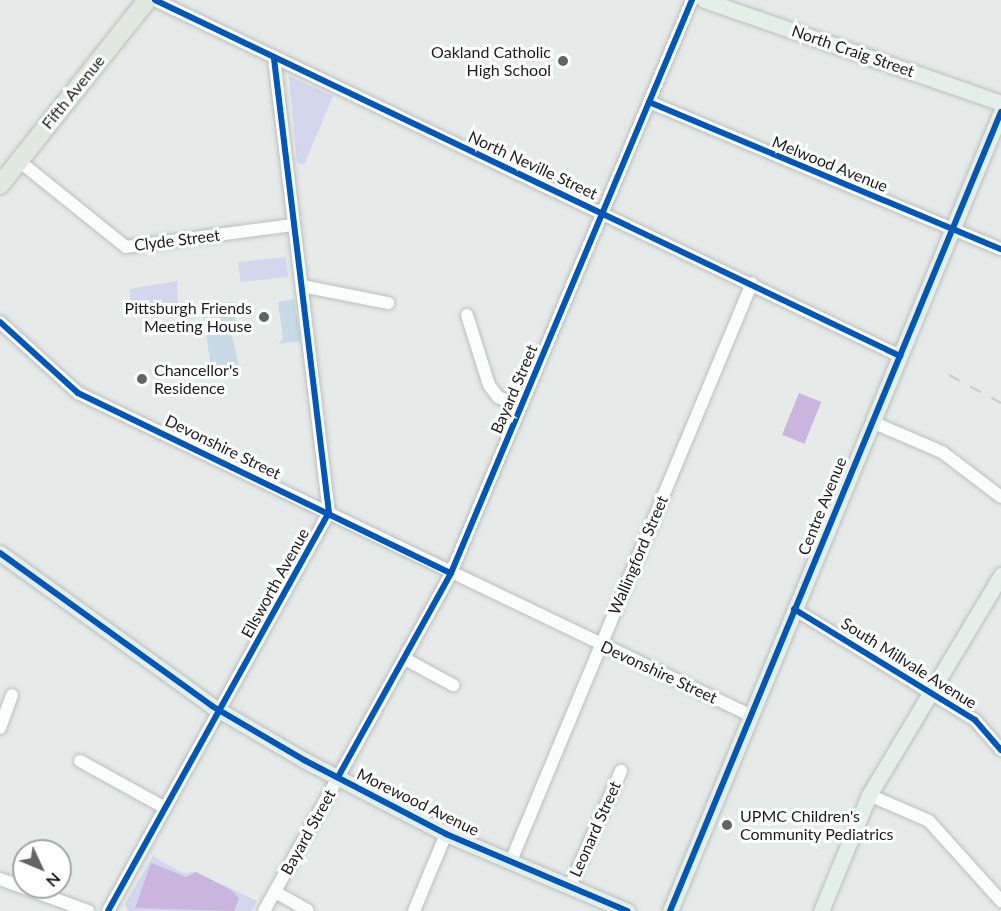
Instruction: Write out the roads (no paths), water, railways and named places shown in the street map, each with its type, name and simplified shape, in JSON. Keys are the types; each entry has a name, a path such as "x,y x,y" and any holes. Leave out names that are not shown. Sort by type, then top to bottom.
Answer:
{"highway":[{"name":"Fifth Avenue","path":"0,185 147,0"}],"main road":[{"name":"North Craig Street","path":"704,0 1001,103"},
{"name":"Centre Avenue","path":"670,911 1001,112"},
{"name":"Morewood Avenue","path":"0,553 219,711 446,834 627,911"},
{"path":"820,911 869,795 1001,575"}],"street":[{"name":"North Neville Street","path":"155,0 752,283 900,356"},
{"name":"Bayard Street","path":"264,911 451,573 692,0"},
{"path":"274,57 329,513"},
{"name":"Melwood Avenue","path":"649,102 1001,249"},
{"name":"Clyde Street","path":"19,160 126,247 293,225"},
{"name":"Wallingford Street","path":"511,861 752,283"},
{"path":"302,286 388,303"},
{"path":"467,315 489,385 498,397 520,407"},
{"name":"Devonshire Street","path":"0,322 78,393 752,716"},
{"path":"872,422 942,452 1001,498"},
{"name":"Ellsworth Avenue","path":"108,911 329,513"},
{"name":"South Millvale Avenue","path":"794,609 975,720 1001,750"},
{"path":"405,659 453,685"},
{"path":"0,728 12,695"},
{"path":"80,761 165,808"},
{"name":"Leonard Street","path":"570,886 621,771"},
{"path":"869,795 929,821 1001,901"},
{"path":"414,911 446,834"},
{"path":"0,879 88,911"},
{"path":"275,892 307,910"}],"railway":[{"path":"949,375 1001,403"}],"place":[{"name":"Oakland Catholic High School","path":"563,61"},
{"name":"Pittsburgh Friends Meeting House","path":"264,317"},
{"name":"Chancellor's Residence","path":"142,379"},
{"name":"UPMC Children's Community Pediatrics","path":"727,825"}]}
